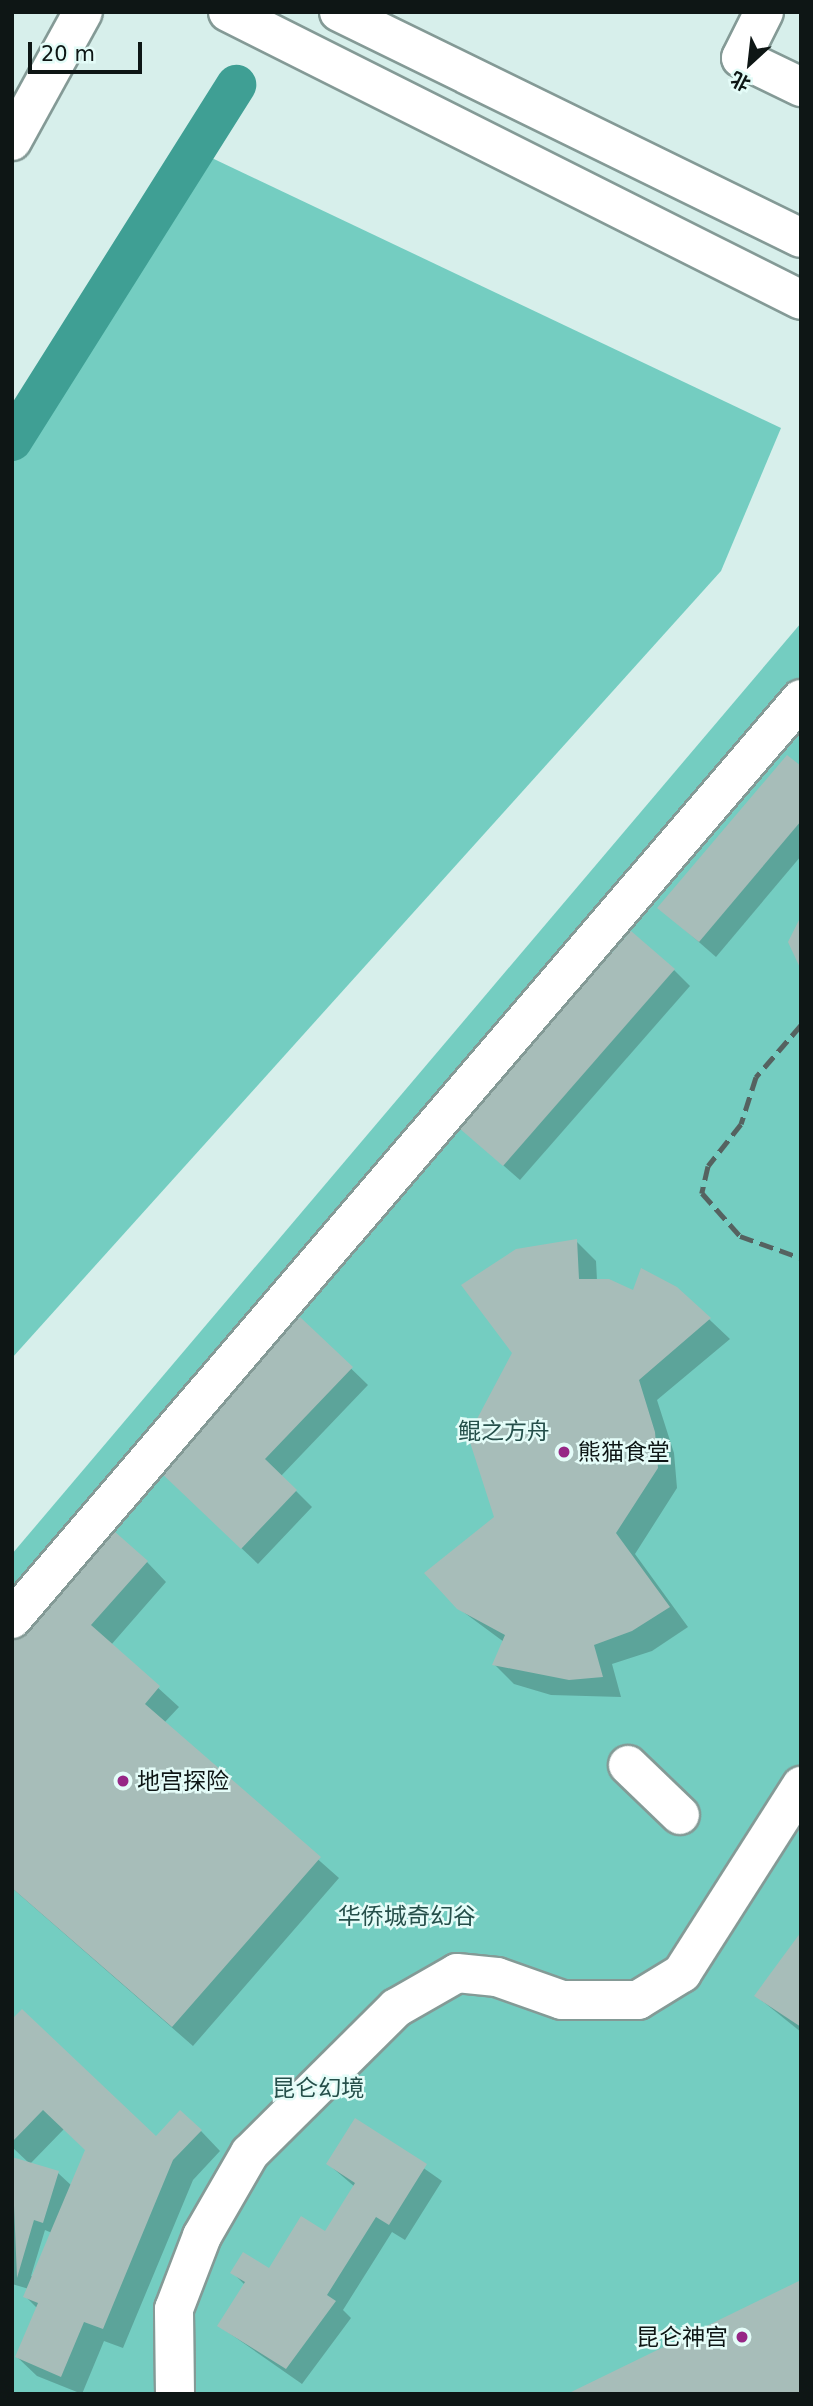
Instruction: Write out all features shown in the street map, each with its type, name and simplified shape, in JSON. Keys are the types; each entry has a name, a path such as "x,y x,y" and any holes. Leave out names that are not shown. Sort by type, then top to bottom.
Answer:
{"street":[{"path":"229,12 801,300"},
{"path":"340,12 801,238"},
{"path":"764,12 741,58 801,87"},
{"path":"12,141 82,18"},
{"path":"12,1619 801,699"},
{"path":"628,1765 680,1815"},
{"path":"175,2394 174,2309 209,2224 250,2153 396,2008 457,1973 497,1977 562,2000 638,2000 682,1973 801,1786"}],"green space":[{"path":"195,150 781,428 721,571 12,1358 12,454"},
{"name":"华侨城奇幻谷","path":"801,623 801,2394 12,2394 12,1554"}],"building":[{"path":"787,755 801,766 801,821 699,942 657,908"},
{"path":"801,916 801,970 788,942"},
{"path":"631,931 675,969 503,1166 459,1128"},
{"name":"熊猫食堂","path":"577,1239 579,1279 609,1279 633,1290 641,1268 677,1287 711,1318 639,1380 655,1432 658,1468 616,1533 670,1607 632,1631 594,1645 603,1677 569,1680 492,1665 505,1635 457,1609 424,1573 494,1517 468,1436 512,1353 461,1285 516,1249"},
{"path":"300,1317 353,1367 265,1459 297,1490 241,1549 156,1468"},
{"name":"地宫探险","path":"114,1531 148,1561 91,1625 160,1686 145,1704 321,1857 172,2027 12,1888 12,1606 32,1624"},
{"path":"801,1932 801,2027 754,1996"},
{"path":"22,2009 156,2136 180,2110 202,2130 173,2160 103,2329 84,2322 61,2377 15,2357 38,2303 23,2297 85,2150 43,2110 12,2142 12,2019"},
{"path":"355,2118 427,2164 389,2225 376,2217 327,2295 336,2301 286,2369 217,2326 245,2282 230,2273 243,2252 269,2268 301,2216 325,2231 355,2183 326,2164"},
{"path":"12,2157 59,2171 43,2223 34,2220 17,2278"},
{"name":"昆仑神宫","path":"801,2280 801,2394 567,2394"}],"waterway":[{"path":"12,441 236,85"}],"railway":[{"path":"801,1025 756,1077 741,1124 708,1166 702,1193 740,1236 801,1258"}],"place":[{"name":"熊猫食堂","path":"564,1452"},
{"name":"地宫探险","path":"123,1781"},
{"name":"昆仑神宫","path":"742,2337"}],"park label":[{"name":"鲲之方舟","path":"504,1431"},
{"name":"昆仑幻境","path":"318,2088"}]}
